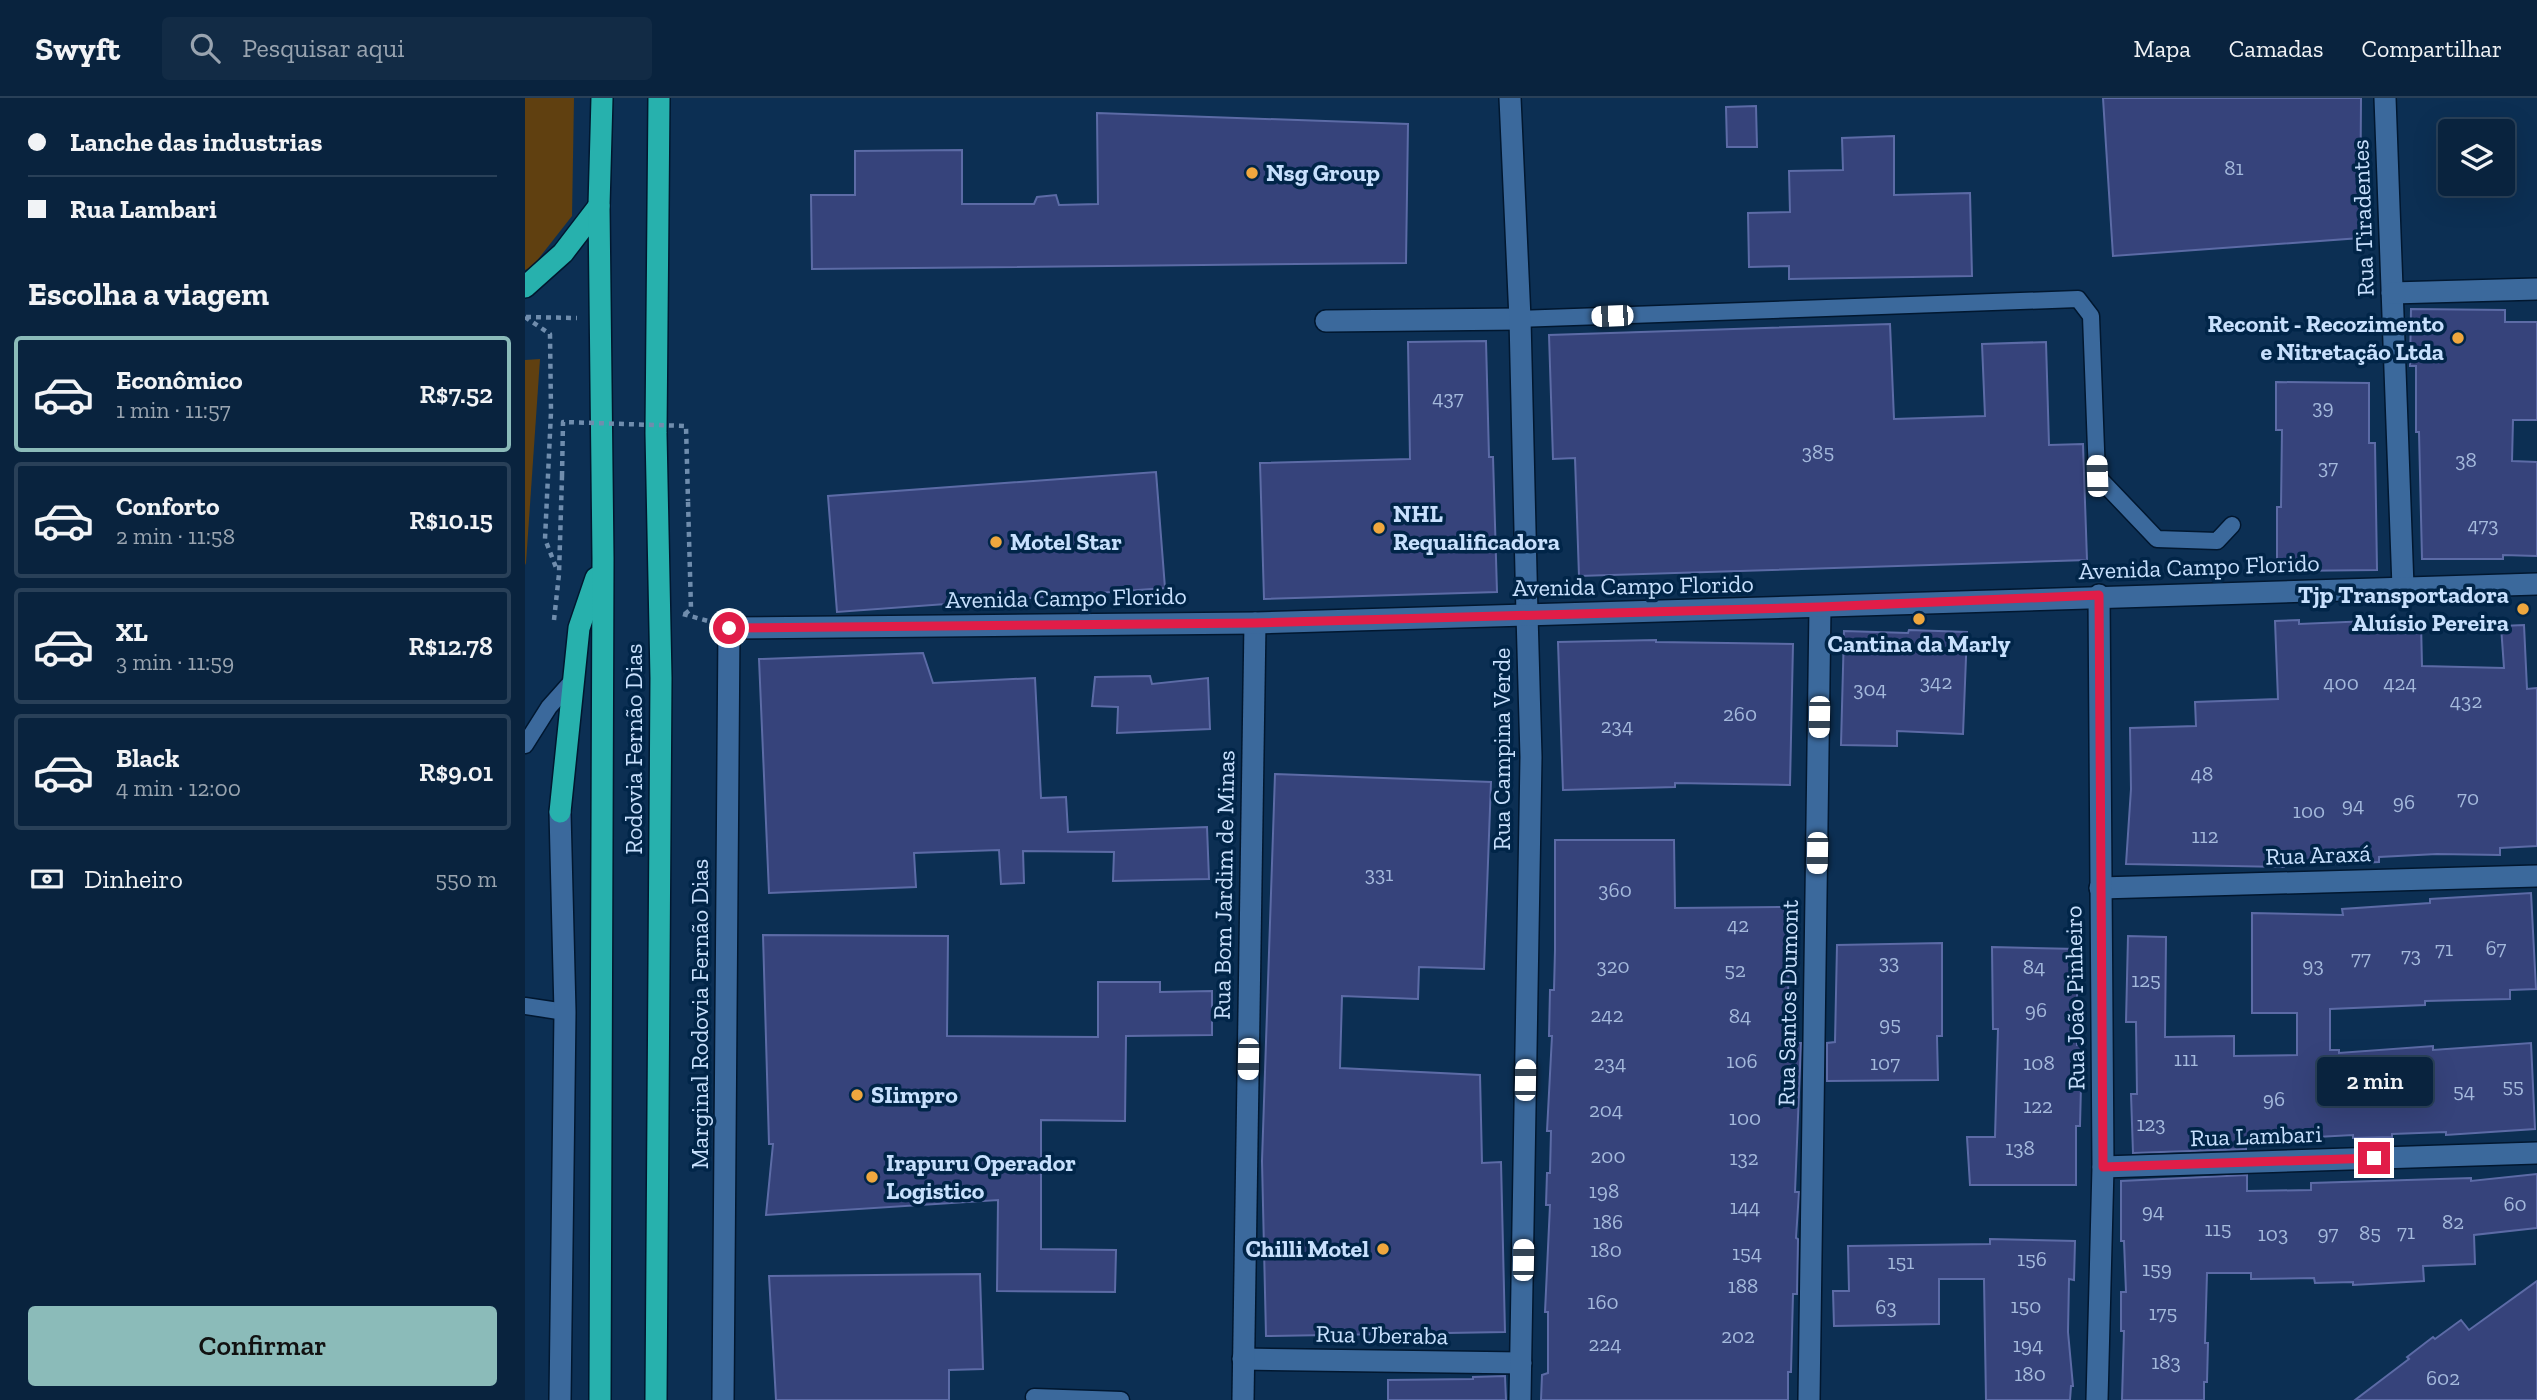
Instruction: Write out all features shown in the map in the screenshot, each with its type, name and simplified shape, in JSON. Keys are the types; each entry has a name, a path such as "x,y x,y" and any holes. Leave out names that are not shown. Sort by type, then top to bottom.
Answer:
{"highway":[{"name":"Rodovia Fernão Dias","path":"656,1400 660,620 656,433 659,104"},
{"name":"Rodovia Fernão Dias","path":"600,1400 603,559 599,206 602,105"},
{"path":"525,288 563,253 599,206"},
{"path":"560,813 579,628 603,559"}],"street":[{"name":"Rua Campina Verde","path":"1510,98 1520,319 1531,757 1520,1400"},
{"name":"Rua Tiradentes","path":"2385,98 2403,587"},
{"path":"2392,293 2537,289"},
{"path":"1327,321 1520,319"},
{"name":"Avenida Campo Florido","path":"729,628 1255,623 1820,607 2099,595 2537,584"},
{"name":"Rua João Pinheiro","path":"2097,1400 2103,1167 2099,595"},
{"name":"Rua Santos Dumont","path":"1809,1400 1820,607"},
{"name":"Rua Bom Jardim de Minas","path":"1243,1400 1255,623"},
{"name":"Marginal Rodovia Fernão Dias","path":"723,1400 729,628"},
{"path":"560,813 565,1012 561,1400"},
{"name":"Rua Araxá","path":"2100,888 2537,876"},
{"name":"Rua Lambari","path":"2103,1167 2537,1153"},
{"name":"Rua Uberaba","path":"1243,1359 1521,1363"}],"lane":[{"path":"1520,319 2078,299 2091,316 2097,476 2157,539 2217,541 2232,525"},
{"path":"525,745 549,707 574,678"},
{"path":"525,1006 565,1012"},
{"path":"1034,1397 1121,1400"}],"path":[{"path":"525,317 550,334 551,412 545,539 559,575 563,422 686,426 691,609 685,614 660,620"},
{"path":"525,317 600,318"},
{"path":"685,614 729,628"}],"shaded area":[{"path":"525,98 574,98 572,216 532,267 525,270"},
{"path":"540,359 526,563 525,565 525,360"}],"building":[{"path":"2103,98 2361,98 2360,238 2113,256"},
{"path":"1756,106 1757,147 1727,147 1726,107"},
{"name":"Nsg Group","path":"1097,113 1408,124 1406,263 812,269 811,195 855,195 855,151 962,150 962,204 1034,204 1037,197 1056,195 1059,205 1098,204"},
{"path":"1894,136 1894,195 1970,193 1972,276 1789,279 1789,266 1749,267 1748,213 1790,212 1789,171 1843,170 1842,138"},
{"path":"2411,309 2505,310 2505,322 2537,322 2537,420 2513,420 2512,461 2537,462 2537,556 2503,555 2503,559 2422,559 2416,366 2410,366"},
{"path":"1890,324 1894,419 1985,416 1982,344 2046,342 2049,445 2083,444 2087,560 1579,576 1575,458 1553,459 1549,335"},
{"name":"NHL Requalificadora","path":"1486,341 1497,592 1264,599 1260,463 1410,459 1408,342"},
{"path":"2276,382 2369,383 2369,443 2375,443 2377,570 2277,571 2277,507 2281,507 2282,430 2276,430"},
{"name":"Motel Star","path":"1156,472 1165,588 837,612 828,496"},
{"path":"2299,620 2299,624 2421,622 2422,666 2504,668 2501,626 2524,625 2527,689 2537,688 2537,846 2500,848 2500,855 2379,857 2379,862 2333,864 2332,859 2284,861 2284,867 2126,864 2131,789 2130,728 2196,726 2195,702 2278,699 2275,621"},
{"path":"1909,630 1967,632 1963,734 1897,731 1897,746 1841,745 1844,631 1908,633"},
{"path":"1656,640 1793,644 1790,785 1675,783 1675,787 1563,790 1558,642"},
{"path":"923,653 933,683 1035,678 1041,798 1066,797 1068,832 1207,827 1209,879 1113,881 1114,852 1023,851 1024,883 1001,884 999,850 914,853 916,887 769,893 759,659"},
{"path":"1150,676 1152,684 1208,678 1210,729 1117,733 1118,707 1092,706 1095,677"},
{"path":"1275,774 1491,782 1484,969 1419,967 1418,999 1342,996 1340,1068 1480,1075 1482,1163 1501,1162 1505,1332 1266,1336 1262,1161"},
{"path":"1555,840 1674,840 1675,908 1790,907 1788,998 1792,998 1793,1043 1801,1043 1795,1192 1799,1192 1797,1294 1793,1294 1788,1400 1541,1400 1542,1375 1548,1373 1548,1312 1545,1312 1550,1205 1546,1205 1547,1173 1550,1173 1551,1131 1547,1131 1552,1036 1549,1036 1550,990 1554,990"},
{"path":"2531,893 2536,989 2510,990 2510,999 2425,1001 2425,1005 2330,1009 2330,1050 2339,1050 2339,1053 2433,1046 2433,1050 2531,1043 2535,1129 2446,1135 2446,1132 2392,1134 2392,1137 2353,1138 2353,1135 2298,1138 2298,1143 2246,1144 2246,1149 2133,1153 2131,1094 2137,1094 2136,1022 2126,1022 2128,936 2166,937 2165,1037 2234,1036 2234,1056 2297,1055 2297,1013 2252,1013 2252,913 2343,915 2342,909 2430,903 2430,899"},
{"name":"SIimpro","path":"763,935 948,936 947,1036 1098,1037 1098,982 1160,982 1160,992 1212,991 1212,1035 1126,1036 1125,1121 1041,1120 1041,1249 1116,1250 1115,1292 997,1291 998,1200 766,1215 773,1144 769,1144"},
{"path":"1942,943 1942,1036 1937,1036 1938,1080 1827,1081 1827,1043 1835,1042 1837,945"},
{"path":"1992,947 2077,949 2077,1045 2082,1045 2080,1126 2076,1126 2076,1185 1970,1185 1967,1137 1995,1137 1998,1029 1993,1029"},
{"path":"2537,1174 2537,1228 2474,1235 2475,1264 2423,1266 2424,1281 2353,1285 2353,1282 2315,1283 2314,1278 2251,1279 2251,1273 2207,1273 2205,1343 2208,1343 2204,1400 2122,1400 2124,1331 2121,1331 2121,1292 2126,1292 2124,1241 2121,1241 2121,1181 2247,1175 2247,1191 2311,1190 2311,1183 2471,1178 2471,1181"},
{"path":"1990,1239 2075,1241 2074,1280 2069,1279 2068,1332 2073,1386 2070,1400 1986,1400 1984,1279 1939,1279 1939,1324 1834,1326 1833,1291 1849,1291 1848,1246 1990,1244"},
{"path":"980,1274 983,1369 949,1370 949,1400 776,1400 769,1276"},
{"path":"2537,1281 2537,1400 2355,1400 2433,1337 2435,1339 2461,1320 2469,1330"},
{"path":"1505,1376 1506,1400 1388,1400 1388,1380"}],"place":[{"name":"Nsg Group","path":"1252,173"},
{"name":"Reconit - Recozimento e Nitretação Ltda","path":"2458,338"},
{"name":"NHL Requalificadora","path":"1379,528"},
{"name":"Motel Star","path":"996,542"},
{"name":"Tjp Transportadora Aluísio Pereira","path":"2523,609"},
{"name":"Cantina da Marly","path":"1919,619"},
{"name":"SIimpro","path":"857,1095"},
{"name":"Irapuru Operador Logistico","path":"872,1177"},
{"name":"Chilli Motel","path":"1383,1249"}],"route":[{"path":"729,628 1255,623 1820,607 2099,595 2103,1167 2374,1158"}]}
